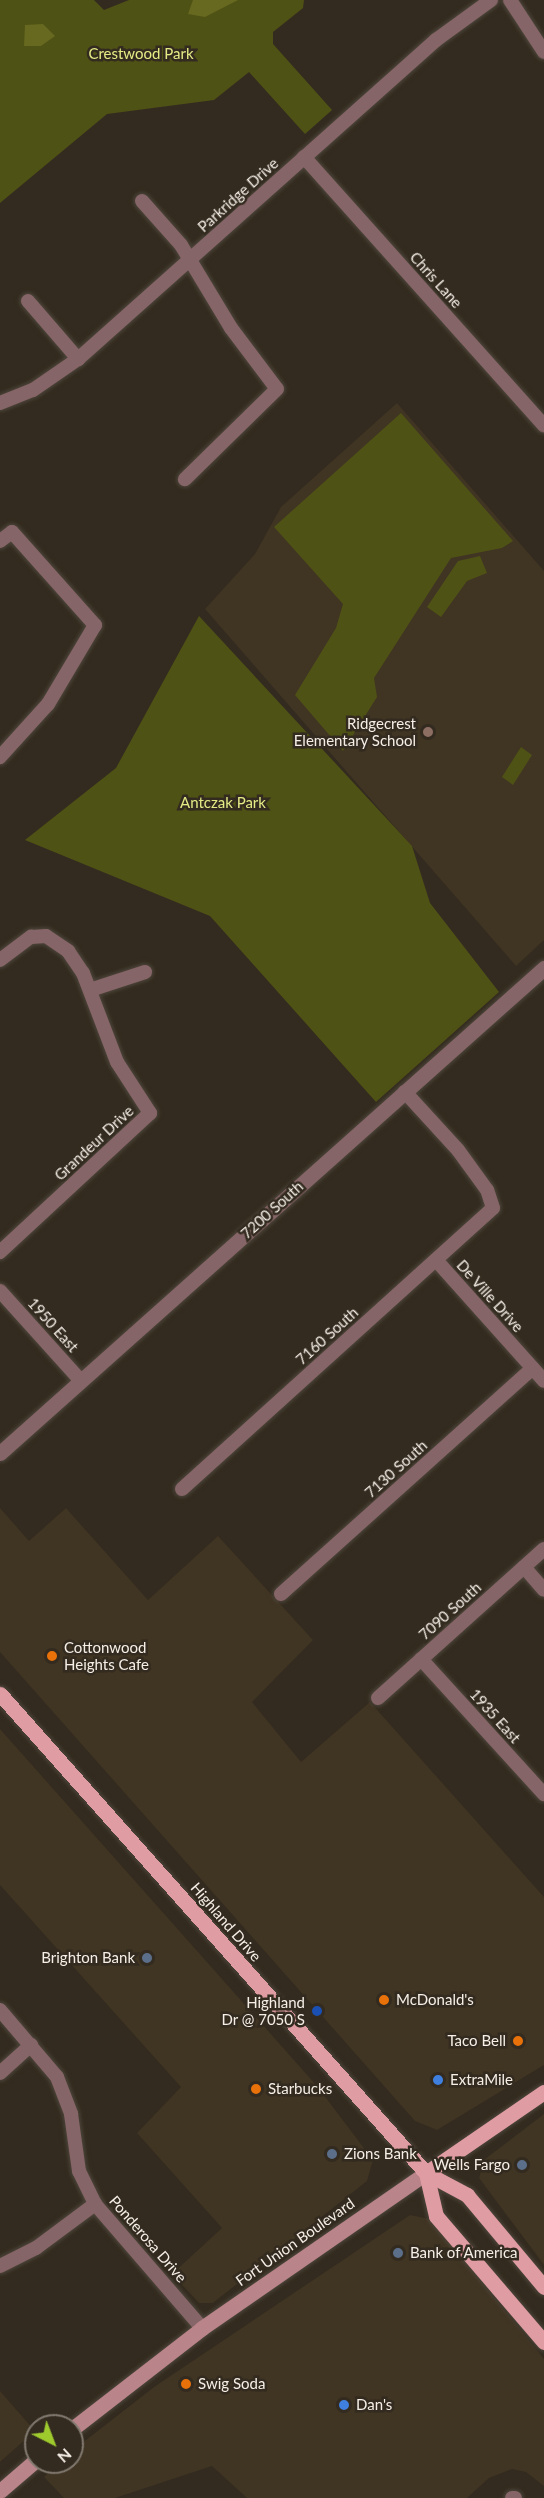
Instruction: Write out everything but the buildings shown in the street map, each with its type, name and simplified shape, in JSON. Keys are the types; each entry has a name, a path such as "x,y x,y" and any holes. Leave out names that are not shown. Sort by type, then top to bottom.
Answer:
{"main road":[{"name":"Highland Drive","path":"0,1694 426,2174 467,2195 544,2288"},
{"name":"Fort Union Boulevard","path":"84,2420 202,2328 544,2092"},
{"name":"Highland Drive","path":"426,2174 436,2216 544,2342"},
{"path":"0,2491 24,2470"}],"street":[{"name":"Parkridge Drive","path":"0,403 33,390 78,359 459,20 491,0"},
{"path":"510,0 544,52"},
{"name":"Chris Lane","path":"304,158 544,425"},
{"path":"142,201 190,259 226,322 277,389 185,479"},
{"path":"28,301 78,359"},
{"path":"0,541 12,532 40,558 95,625 48,704 0,758"},
{"name":"Grandeur Drive","path":"0,960 31,937 58,941 90,990 106,1040 150,1113 0,1252"},
{"name":"7200 South","path":"0,1453 544,968"},
{"path":"90,990 145,972"},
{"name":"7160 South","path":"182,1489 493,1208 487,1190 458,1150 405,1092"},
{"name":"De Ville Drive","path":"436,1260 544,1381"},
{"name":"1950 East","path":"0,1291 81,1381"},
{"name":"7130 South","path":"281,1594 533,1368"},
{"name":"7090 South","path":"378,1698 544,1549"},
{"path":"524,1567 544,1590"},
{"name":"1935 East","path":"422,1659 544,1794"},
{"name":"Ponderosa Drive","path":"0,2010 31,2045 66,2096 80,2171 95,2204 202,2328"},
{"path":"0,2073 31,2045"},
{"path":"0,2266 36,2248 95,2204"}],"shaded area":[{"path":"193,0 238,0 205,17 188,14"},
{"path":"43,24 55,36 41,46 24,46 25,25"},
{"name":"Ridgecrest Elementary School","path":"397,403 544,571 544,940 516,966 205,609 255,554 281,507"},
{"path":"0,1508 29,1541 66,1508 148,1600 218,1536 313,1640 252,1702 301,1762 370,1702 544,1897 544,2065 437,2130 415,2121 0,1652"},
{"path":"0,1729 317,2086 373,2160 367,2181 213,2303 199,2303 172,2274 222,2228 137,2133 181,2087 0,1885"},
{"path":"544,2114 544,2265 479,2178 485,2159"},
{"path":"410,2215 430,2219 544,2359 544,2486 526,2472 512,2469 489,2478 467,2498 247,2498 212,2466 115,2498 64,2498 44,2477 47,2474 84,2474 84,2442 154,2387"},
{"path":"0,2391 24,2418 24,2441 0,2462"}],"green space":[{"name":"Crestwood Park","path":"0,0 94,0 104,10 129,0 304,0 303,8 273,32 273,44 332,110 305,134 249,72 214,100 107,114 0,203"},
{"path":"401,413 513,541 502,548 451,558 374,678 377,697 343,751 295,695 336,628 343,604 274,527"},
{"path":"480,556 487,573 467,581 441,617 427,607 458,561"},
{"name":"Antczak Park","path":"199,616 412,846 430,903 499,992 376,1102 210,916 25,840 116,768"},
{"path":"521,747 532,755 513,785 502,777"}],"place":[{"name":"Ridgecrest Elementary School","path":"428,732"},
{"name":"Cottonwood Heights Cafe","path":"52,1656"},
{"name":"Brighton Bank","path":"147,1958"},
{"name":"McDonald's","path":"384,2000"},
{"name":"Highland Dr @ 7050 S","path":"317,2011"},
{"name":"Taco Bell","path":"518,2041"},
{"name":"ExtraMile","path":"438,2080"},
{"name":"Starbucks","path":"256,2089"},
{"name":"Zions Bank","path":"332,2154"},
{"name":"Wells Fargo","path":"522,2165"},
{"name":"Bank of America","path":"398,2253"},
{"name":"Swig Soda","path":"186,2384"},
{"name":"Dan's","path":"344,2405"}]}
